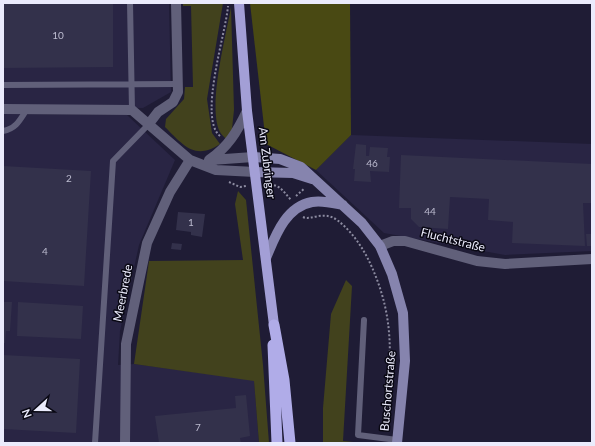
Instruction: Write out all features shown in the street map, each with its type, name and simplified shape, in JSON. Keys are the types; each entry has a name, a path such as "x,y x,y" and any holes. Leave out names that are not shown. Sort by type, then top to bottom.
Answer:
{"highway":[{"name":"Am Zubringer","path":"274,325 273,367 277,443"},
{"name":"Am Zubringer","path":"274,325 284,380 290,443"}],"main road":[{"name":"Am Zubringer","path":"239,3 247,111 274,325"},
{"name":"Buschortstraße","path":"253,157 280,159 292,162 301,167 343,205 380,246 392,274 403,313 406,361 397,441"},
{"name":"Buschortstraße","path":"255,172 293,173 314,180"},
{"path":"266,258 282,224 294,205 324,201 343,205"}],"street":[{"path":"148,125 158,112 173,102 178,92 176,3"},
{"path":"3,109 132,110 148,125 194,161 216,170 255,172"},
{"path":"209,160 229,144 247,111"},
{"path":"194,161 253,157"},
{"name":"Meerbrede","path":"125,443 126,344 147,243 170,192 194,161"},
{"name":"Fluchtstraße","path":"380,246 393,241 405,241 478,261 505,264 592,259"}],"lane":[{"path":"130,3 132,110"},
{"path":"3,85 178,84"},
{"path":"3,131 16,126 27,109"},
{"path":"94,443 113,161 148,125"},
{"path":"364,320 358,435 397,441"}],"path":[{"path":"228,3 227,18 215,72 212,96 213,118 217,134 229,144"},
{"path":"234,172 236,185"},
{"path":"294,205 314,180"},
{"path":"256,186 273,184 279,187 304,218 326,215 337,220 352,234 366,254 381,286 387,310 391,362 383,438"}],"shaded area":[{"path":"3,3 169,3 171,92 143,108 3,106"},
{"path":"183,3 223,3 207,99 212,133 220,144 203,151 190,149 165,127 166,119 184,99 185,87 193,87 191,6 183,6"},
{"path":"250,3 350,3 351,135 316,170 266,144"},
{"path":"231,7 234,110 232,129 226,139 220,132 217,121 216,89"},
{"path":"3,114 127,115 175,160 139,245 120,331 118,365 134,364 254,380 259,443 3,443"},
{"path":"351,135 592,144 592,251 505,255 384,233 316,170"},
{"path":"238,191 246,200 263,365 269,443 259,443 254,381 134,364 149,261 243,260 235,204"},
{"path":"346,280 352,286 343,441 364,443 323,443 323,408 331,314"}],"building":[{"path":"3,3 113,3 113,67 3,68"},
{"path":"356,144 366,145 366,156 369,156 370,147 388,148 387,157 390,157 389,172 370,171 371,182 354,181 355,169 353,169"},
{"path":"401,155 592,164 592,203 583,203 585,246 512,243 513,222 488,220 489,199 450,197 448,229 419,227 411,219 411,208 399,208"},
{"path":"3,166 91,171 84,286 3,281"},
{"path":"178,212 205,214 202,237 191,235 191,232 176,230"},
{"path":"586,234 591,234 592,246 587,246"},
{"path":"172,243 182,244 181,250 171,249"},
{"path":"3,302 12,302 10,331 6,331 5,343 3,343"},
{"path":"18,302 83,306 81,339 17,336"},
{"path":"3,355 80,359 76,433 3,429"},
{"path":"246,395 250,436 240,438 241,443 159,443 155,416 236,408 235,396"}]}
